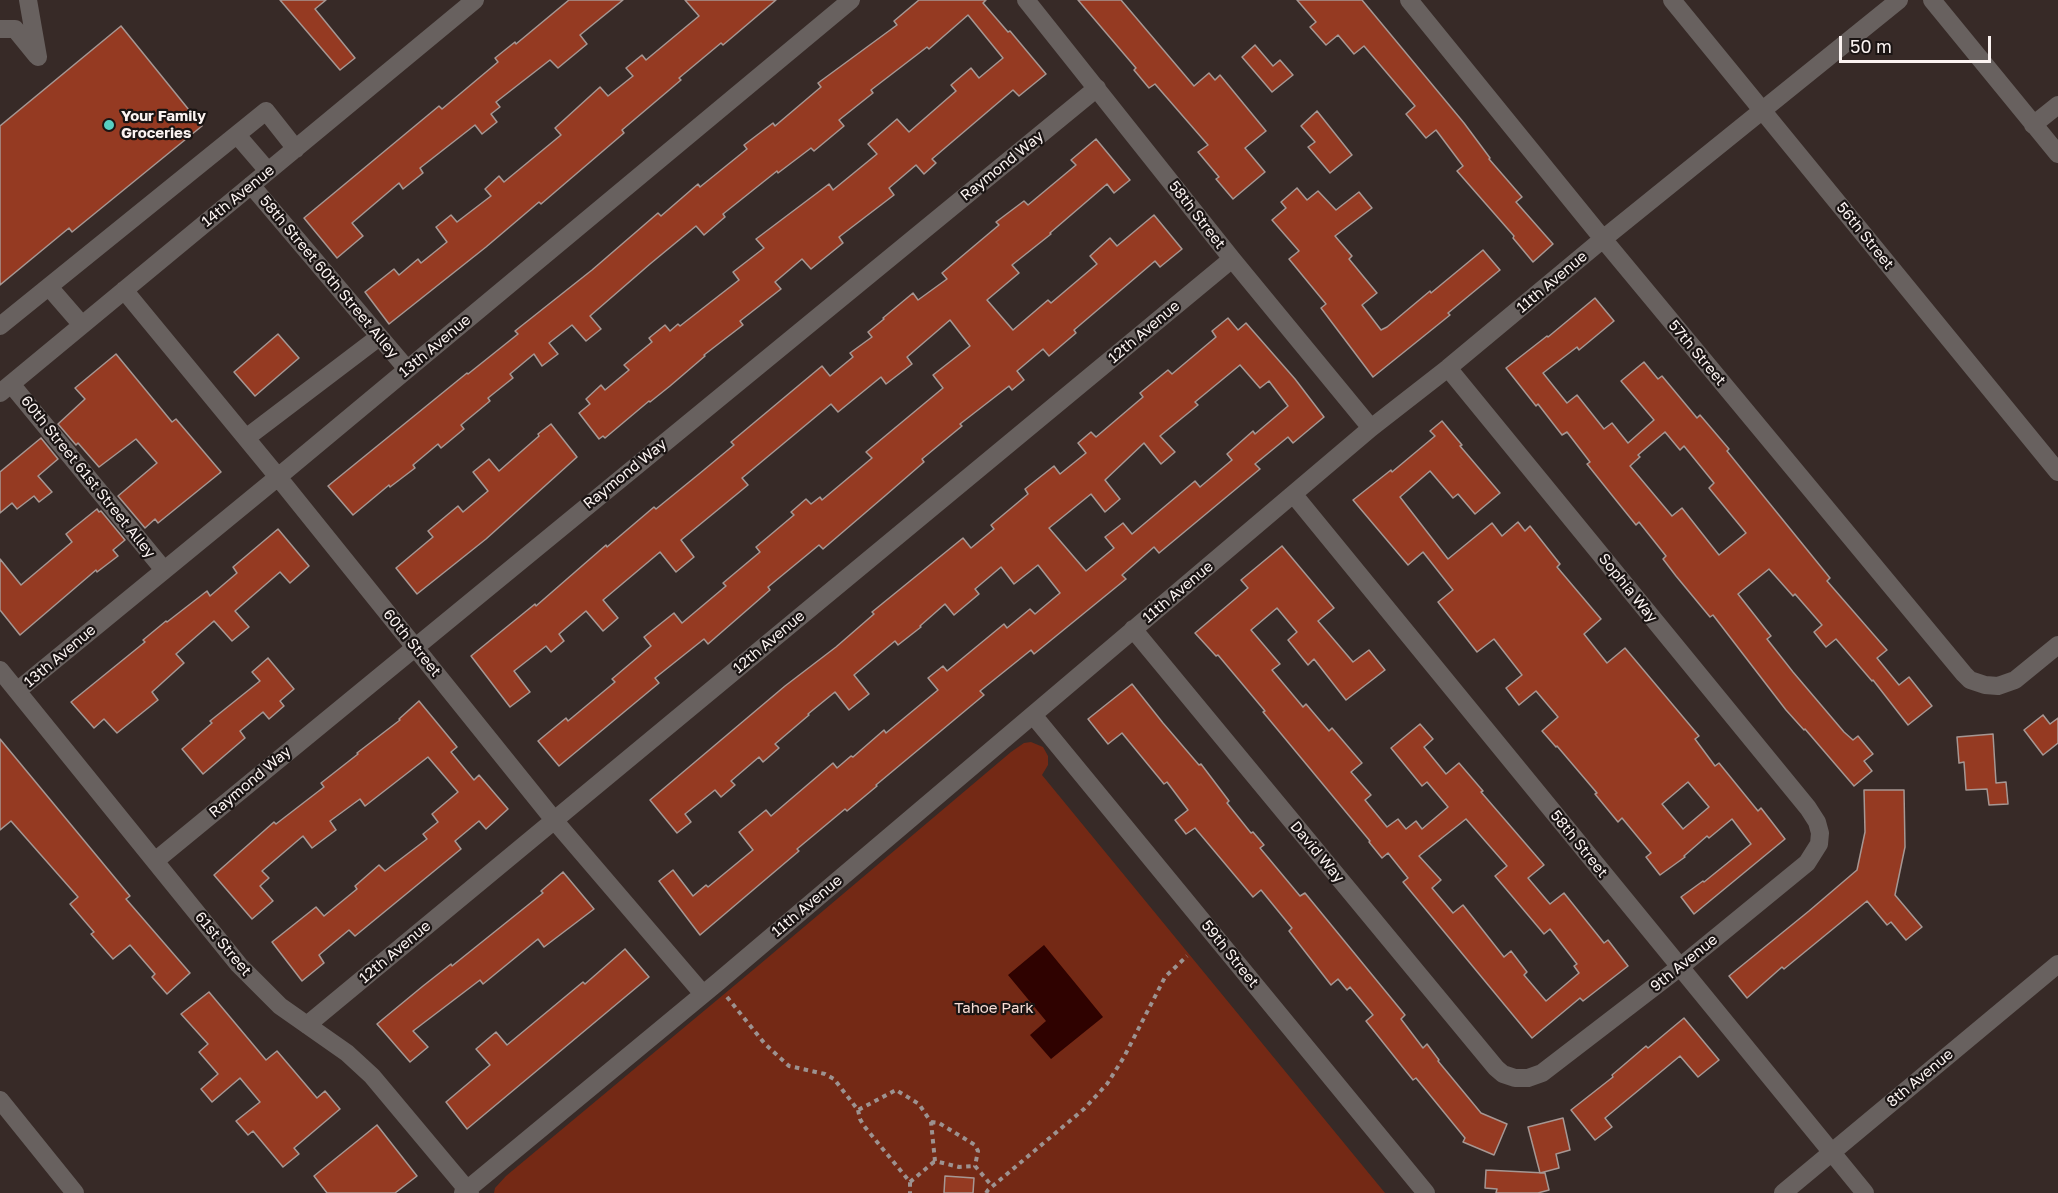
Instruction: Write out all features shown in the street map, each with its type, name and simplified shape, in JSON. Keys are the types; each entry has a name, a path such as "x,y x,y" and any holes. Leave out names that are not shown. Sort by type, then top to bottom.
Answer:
{"street":[{"path":"0,29 15,29 38,57 28,0"},
{"name":"14th Avenue","path":"6,388 475,0"},
{"name":"13th Avenue","path":"18,691 851,0"},
{"name":"58th Street","path":"1026,0 1232,260 1371,428"},
{"name":"57th Street","path":"1409,0 1603,239 1970,680 1998,686 2015,680 2058,645"},
{"name":"56th Street","path":"1672,0 2058,472"},
{"name":"11th Avenue","path":"467,1192 1371,428 1448,368 1603,239 1899,0"},
{"path":"1932,0 2058,154"},
{"name":"Raymond Way","path":"155,861 414,646 1097,88"},
{"path":"2033,125 2058,105"},
{"path":"0,326 266,111 296,149"},
{"path":"237,135 268,171"},
{"name":"58th Street 60th Street Alley","path":"251,185 407,369"},
{"name":"12th Avenue","path":"306,1025 1232,260"},
{"path":"49,287 82,325"},
{"name":"60th Street","path":"124,290 554,820 703,994"},
{"path":"246,438 380,337"},
{"name":"Sophia Way","path":"1448,368 1808,808"},
{"name":"60th Street 61st Street Alley","path":"6,388 164,570"},
{"name":"58th Street","path":"1294,495 1865,1193"},
{"name":"David Way","path":"1134,629 1488,1059 1503,1074"},
{"name":"61st Street","path":"0,670 255,983 280,1006 347,1053 372,1077 467,1192"},
{"name":"59th Street","path":"1033,715 1426,1193"},
{"name":"9th Avenue","path":"1503,1074 1515,1078 1528,1078 1542,1073 1680,967 1807,862 1819,844 1820,833 1817,822 1808,808"},
{"name":"8th Avenue","path":"1783,1193 2058,964"},
{"path":"0,1100 75,1193"}],"path":[{"path":"986,1193 1084,1109 1107,1084 1124,1057 1165,977 1187,956"},
{"path":"725,994 765,1044 789,1065 825,1074 834,1079 858,1110 864,1126 910,1182 910,1193"},
{"path":"858,1110 896,1090 919,1104 931,1122 935,1161"},
{"path":"931,1122 939,1123 975,1145 978,1150 975,1166"},
{"path":"935,1161 959,1167 975,1166"},
{"path":"910,1182 935,1161"},
{"path":"975,1166 992,1186"}],"green space":[{"name":"Tahoe Park","path":"1031,742 1043,747 1048,756 1048,765 1042,775 1385,1193 494,1193 495,1188 506,1176 1011,752 1024,743"}],"shaded area":[{"path":"1044,945 1103,1017 1051,1059 1030,1035 1046,1021 1008,975"}],"building":[{"path":"280,0 326,0 315,9 355,58 340,70"},
{"path":"569,0 623,0 580,35 587,44 558,68 550,60 496,102 500,107 491,114 497,122 482,134 475,125 420,168 423,173 403,189 399,183 352,223 363,236 337,258 304,218 439,106 442,109 498,62 495,58 515,42 516,44"},
{"path":"685,0 776,0 723,45 721,43 679,78 681,80 622,130 624,133 541,204 539,202 389,324 365,292 394,269 399,275 418,259 421,263 447,242 436,227 451,215 457,222 491,196 485,189 499,176 504,182 561,135 555,128 600,87 608,96 633,76 626,68 642,55 646,60 699,16"},
{"path":"919,0 986,0 983,3 1046,74 1019,96 1013,90 932,159 936,163 924,174 916,165 889,188 894,195 839,237 843,243 811,269 802,259 775,282 781,289 740,321 743,325 605,438 603,436 599,439 579,413 590,404 586,399 601,385 605,390 629,370 624,365 652,342 649,338 665,325 670,331 678,324 680,326 739,280 733,272 764,248 756,239 829,184 833,190 877,154 868,144 897,119 909,132 956,91 951,85 971,68 979,78 1003,58 968,15 929,49 927,47 871,90 873,93 839,120 844,126 814,151 811,148 778,173 777,171 723,214 725,217 704,235 696,226 650,264 590,316 601,329 586,341 572,325 549,343 558,354 542,366 534,354 510,374 513,378 488,398 490,401 461,425 464,429 441,448 438,444 413,465 415,468 390,487 389,485 353,515 328,486 518,334 515,331 592,270 658,213 661,216 698,184 700,187 747,149 744,145 773,123 775,126 821,87 818,83 897,25 894,21"},
{"path":"1078,0 1121,0 1194,86 1209,73 1215,80 1220,75 1266,131 1245,148 1265,172 1233,199 1216,179 1219,177 1198,152 1208,145 1155,84 1149,88 1134,70 1136,68"},
{"path":"1297,0 1362,0 1522,197 1516,202 1553,244 1533,262 1513,238 1514,236 1457,171 1463,166 1436,130 1426,138 1406,114 1415,106 1364,46 1354,54 1338,35 1326,45 1310,27 1316,22"},
{"path":"121,26 202,126 72,232 69,228 0,285 0,126"},
{"path":"1255,45 1273,66 1280,60 1293,75 1272,92 1242,57"},
{"path":"1317,111 1352,155 1330,173 1308,147 1315,142 1301,126"},
{"path":"1096,139 1130,180 1114,193 1107,184 1012,265 1019,273 987,300 1013,330 1048,300 1051,303 1097,264 1090,256 1110,238 1117,246 1154,215 1182,249 1160,267 1155,261 1074,330 1076,333 1049,356 1043,349 1017,371 1024,380 1012,390 1009,386 960,424 962,426 922,459 924,462 823,549 819,545 768,587 770,590 708,644 704,639 655,678 659,683 559,766 538,741 566,718 568,721 615,682 612,679 651,646 644,637 674,613 682,623 726,586 723,583 760,552 756,547 794,515 791,512 806,499 811,504 820,497 822,500 872,458 866,452 943,388 933,375 970,346 950,320 907,357 912,364 886,384 881,377 838,412 831,404 742,478 748,485 681,540 694,557 676,572 660,552 603,600 618,618 603,631 586,611 559,634 564,641 551,652 546,646 514,671 530,692 510,707 471,656 535,604 536,606 606,545 607,547 654,507 656,509 699,474 734,445 731,442 822,366 830,376 853,357 850,353 872,337 868,332 883,318 913,293 918,300 947,279 942,273 999,225 996,222 1024,201 1028,205 1076,165 1071,160"},
{"path":"1297,188 1307,200 1318,191 1336,210 1359,192 1372,208 1335,236 1352,256 1349,259 1377,293 1362,305 1381,330 1483,250 1500,270 1448,313 1450,315 1373,377 1321,308 1326,304 1289,259 1299,251 1272,220 1286,208 1281,202"},
{"path":"1595,298 1614,321 1579,350 1577,347 1543,373 1567,403 1577,395 1604,429 1612,423 1628,443 1654,420 1621,381 1644,362 1658,379 1662,376 1697,418 1700,415 1729,449 1727,451 1830,578 1827,581 1887,650 1877,658 1899,685 1909,677 1932,706 1908,725 1873,680 1836,639 1826,647 1814,632 1822,625 1769,569 1738,594 1771,636 1767,639 1793,672 1844,732 1853,740 1858,736 1873,754 1864,761 1872,771 1854,786 1786,710 1713,615 1710,617 1676,576 1663,559 1666,556 1639,522 1636,525 1587,464 1590,462 1567,432 1562,435 1506,368","holes":["1665,432 1680,450 1684,446 1714,483 1709,488 1746,533 1719,555 1682,508 1672,516 1630,466 1640,457 1638,455"]},
{"path":"1228,318 1238,330 1246,323 1295,379 1324,417 1293,443 1288,437 1255,464 1260,469 1159,553 1154,547 1122,575 1126,579 1034,654 1031,650 980,691 984,695 847,811 845,809 797,849 799,851 700,935 659,881 673,870 693,896 706,885 708,887 753,850 739,832 766,810 771,816 833,763 837,768 884,730 886,733 938,690 928,678 943,666 947,671 1004,624 1007,628 1030,609 1035,614 1060,593 1038,565 1014,584 1001,567 975,589 979,594 954,615 945,604 898,645 895,641 854,675 869,694 849,710 835,692 775,744 779,748 763,762 759,757 731,781 735,785 721,797 715,790 685,814 691,822 677,833 650,800 785,686 836,647 874,614 872,612 963,538 971,548 994,529 991,525 1028,494 1025,489 1054,466 1060,474 1086,453 1078,443 1091,432 1096,437 1143,397 1140,393 1168,370 1172,374 1216,337 1212,331","holes":["1240,365 1260,388 1269,381 1288,406 1255,434 1253,431 1227,454 1232,460 1200,487 1195,481 1132,534 1123,523 1105,537 1114,548 1086,571 1049,528 1091,494 1105,512 1120,499 1105,480 1144,443 1161,464 1175,452 1160,436 1198,405 1195,402"]},
{"path":"278,334 299,358 255,396 234,372"},
{"path":"116,354 172,422 176,419 221,472 158,523 155,519 145,528 118,496 157,463 136,439 99,467 58,424 85,399 75,388"},
{"path":"1442,421 1500,493 1475,514 1458,494 1453,498 1430,471 1400,497 1448,559 1492,523 1502,536 1518,522 1525,531 1530,526 1560,564 1557,567 1601,619 1584,634 1607,663 1625,648 1699,736 1695,739 1715,766 1719,763 1758,811 1761,808 1785,839 1694,914 1681,897 1704,882 1751,844 1732,819 1709,838 1707,836 1685,857 1660,875 1646,857 1651,853 1622,818 1618,822 1595,794 1597,793 1542,731 1558,717 1536,691 1519,705 1506,688 1522,675 1494,639 1477,652 1438,602 1453,590 1423,552 1408,565 1353,500 1391,470 1392,472 1435,436 1430,431","holes":["1688,782 1709,807 1683,829 1662,804"]},
{"path":"551,424 577,457 486,539 417,594 396,568 433,537 428,531 458,506 463,512 488,491 473,472 489,459 499,471"},
{"path":"41,438 58,459 38,476 52,492 39,502 34,496 17,509 12,503 0,513 0,472"},
{"path":"97,509 125,540 113,550 118,556 97,572 96,570 20,635 0,610 0,559 21,585 72,542 66,534"},
{"path":"278,529 309,566 290,583 280,572 235,611 249,627 232,641 214,621 176,654 184,663 152,692 158,700 117,733 104,719 94,728 71,702 145,642 143,640 166,621 207,591 210,596 237,573 233,567"},
{"path":"1282,546 1334,608 1318,621 1353,662 1369,650 1385,670 1346,700 1314,659 1308,665 1288,640 1297,632 1277,608 1251,630 1280,664 1272,670 1303,707 1306,704 1329,731 1332,728 1362,763 1351,772 1371,795 1365,800 1387,827 1398,819 1406,829 1416,821 1422,829 1448,807 1427,782 1422,786 1391,748 1420,724 1433,739 1424,747 1446,774 1459,763 1544,865 1528,878 1550,904 1564,893 1604,943 1608,940 1628,966 1583,1001 1580,998 1532,1038 1403,882 1408,878 1388,853 1382,858 1263,712 1265,711 1218,655 1216,656 1195,633 1248,588 1241,580","holes":["1466,819 1507,866 1495,876 1544,934 1550,929 1577,964 1574,966 1579,973 1546,1001 1524,975 1527,972 1511,951 1504,957 1463,905 1453,913 1432,888 1441,880 1419,856"]},
{"path":"268,658 294,689 280,701 284,706 269,719 263,712 240,731 245,738 203,774 182,749 212,723 210,721 260,681 252,672"},
{"path":"1132,684 1199,765 1201,764 1229,801 1227,803 1251,833 1253,832 1264,845 1260,848 1300,896 1305,893 1405,1015 1401,1019 1423,1048 1427,1044 1438,1061 1481,1113 1507,1124 1494,1155 1463,1142 1465,1138 1416,1078 1413,1080 1366,1021 1373,1015 1350,987 1347,990 1338,979 1331,985 1289,931 1292,928 1261,890 1253,897 1195,828 1186,834 1175,820 1188,810 1167,782 1164,784 1122,733 1108,744 1088,719"},
{"path":"419,701 457,747 451,752 474,780 479,775 508,809 486,829 479,821 455,841 461,849 355,936 349,930 319,955 324,963 302,981 272,942 316,907 324,916 357,889 355,886 379,865 385,871 427,839 423,834 438,822 432,814 458,792 428,757 365,806 360,799 330,821 336,830 312,848 303,836 262,871 269,878 260,886 273,901 252,919 214,875 274,822 276,824 324,787 321,783 400,720"},
{"path":"2043,715 2050,724 2058,718 2058,743 2043,755 2024,730"},
{"path":"1993,734 1996,783 2006,782 2008,804 1989,805 1987,789 1966,790 1964,762 1959,763 1957,737"},
{"path":"0,739 130,896 126,899 190,973 167,994 152,977 155,974 130,945 113,959 91,934 94,932 70,904 78,897 11,821 0,830"},
{"path":"1864,790 1904,790 1905,847 1895,895 1922,927 1906,940 1891,922 1887,925 1867,901 1784,969 1782,967 1747,998 1729,976 1857,870 1865,832"},
{"path":"563,872 594,909 544,947 538,939 483,984 480,980 413,1031 428,1047 410,1062 377,1024 543,893 541,891"},
{"path":"625,949 649,977 467,1129 446,1102 490,1065 476,1049 496,1032 507,1045 583,982 585,984"},
{"path":"209,992 266,1060 277,1051 317,1098 325,1091 340,1109 294,1148 299,1154 283,1167 253,1131 248,1135 236,1121 260,1102 240,1078 212,1102 201,1089 218,1074 199,1052 208,1044 181,1014"},
{"path":"1684,1018 1719,1060 1698,1077 1680,1056 1605,1118 1612,1127 1595,1140 1571,1110 1613,1077 1612,1075 1646,1046 1648,1048"},
{"path":"1563,1118 1570,1150 1556,1154 1559,1168 1540,1173 1528,1127"},
{"path":"377,1125 417,1176 395,1193 327,1193 314,1176"},
{"path":"1486,1170 1545,1173 1549,1190 1538,1193 1496,1193 1497,1189 1485,1188"},
{"path":"945,1176 974,1178 973,1193 944,1193"}],"place":[{"name":"Your Family Groceries","path":"109,125"}]}
